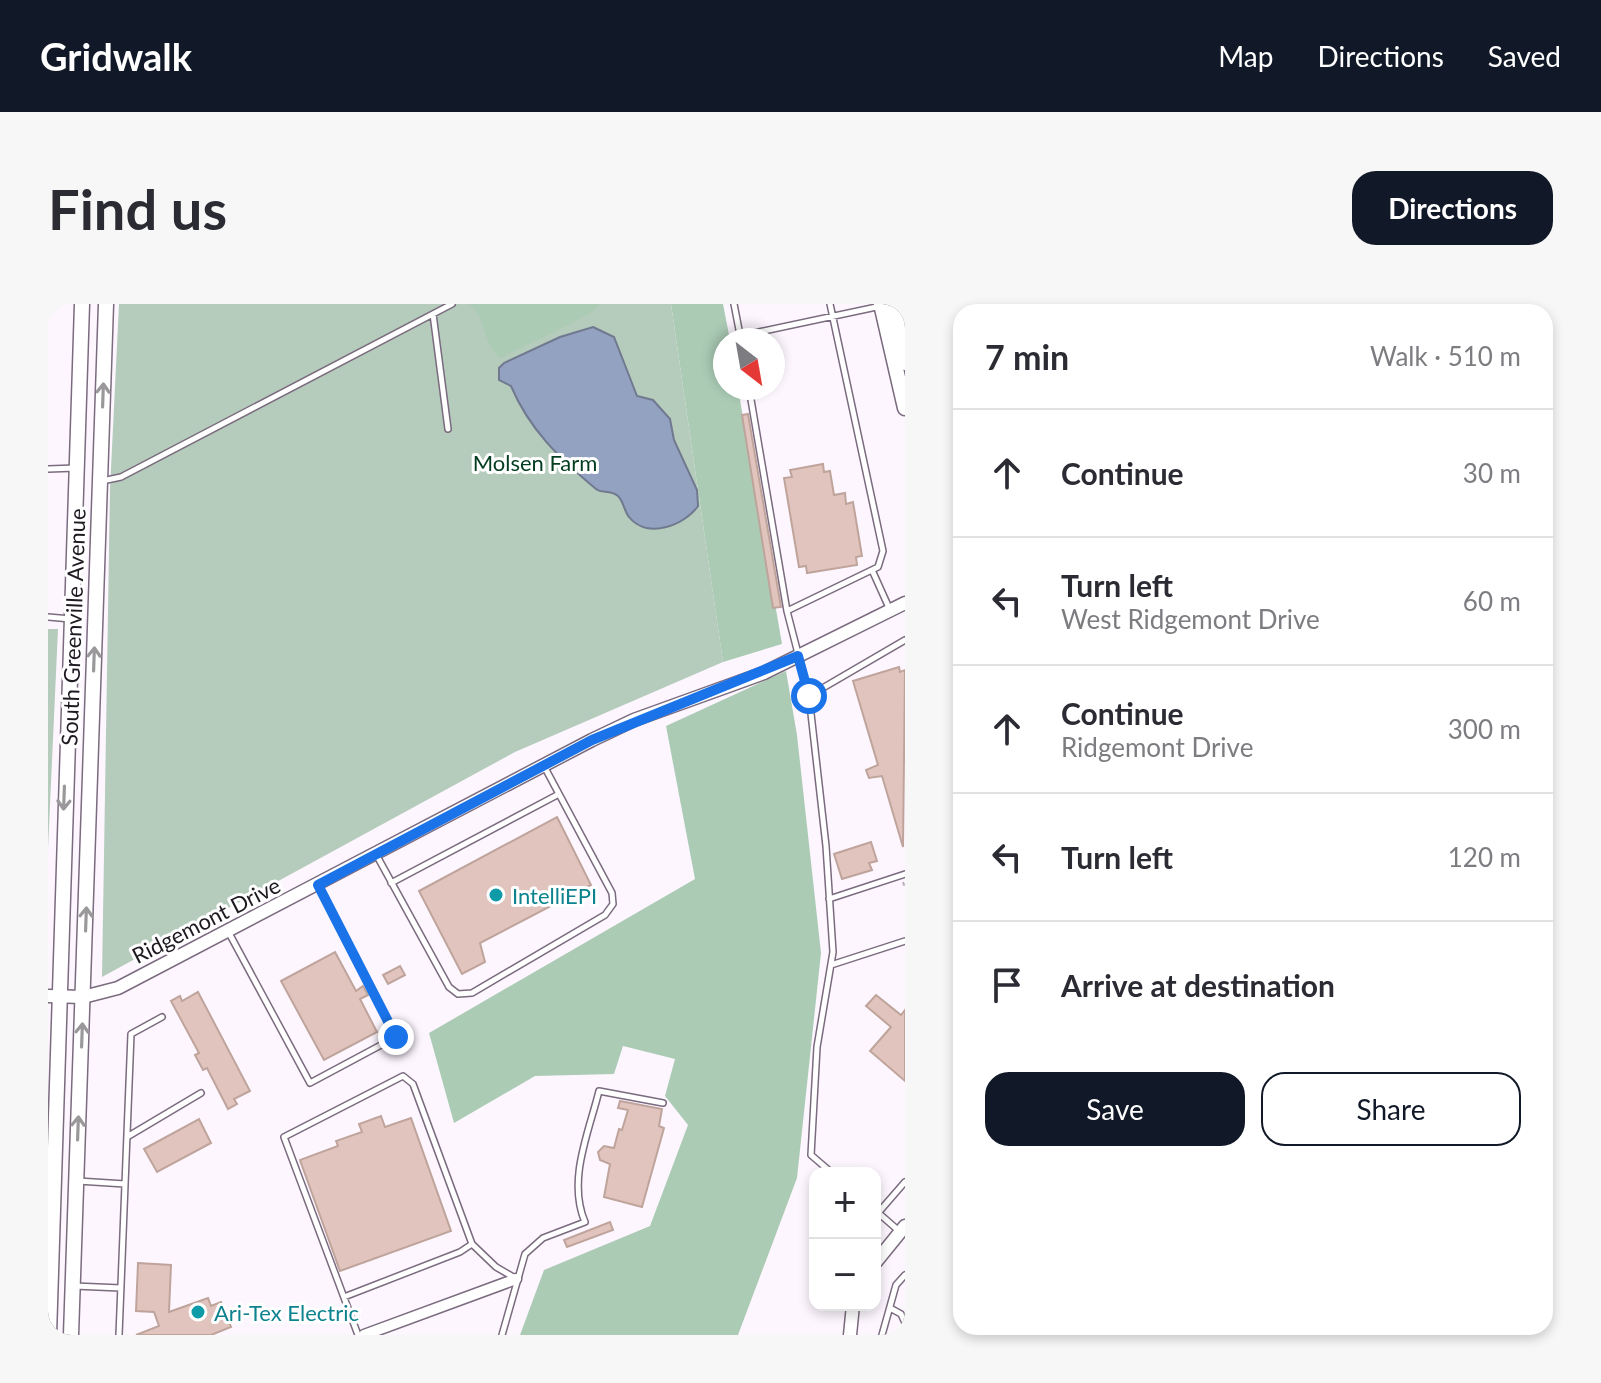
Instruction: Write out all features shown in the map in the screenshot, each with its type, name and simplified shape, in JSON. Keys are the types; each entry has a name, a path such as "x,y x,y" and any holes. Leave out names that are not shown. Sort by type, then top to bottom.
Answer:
{"highway":[{"path":"887,305 905,361"}],"main road":[{"name":"South Greenville Avenue","path":"49,1335 51,994 72,620 82,304"},
{"name":"South Greenville Avenue","path":"71,1335 106,304"},
{"path":"887,305 905,408"},
{"path":"77,468 101,475"},
{"path":"52,1188 76,1181"}],"street":[{"name":"Ridgemont Drive","path":"51,994 83,997 118,988 634,720 798,656 905,603"},
{"path":"881,1255 902,1229"},
{"path":"361,1335 516,1279"},
{"path":"850,1335 852,1311"}],"lane":[{"path":"101,475 121,477 452,304"},
{"path":"734,304 738,328"},
{"path":"787,611 878,567 883,551 830,304"},
{"path":"780,328 887,305"},
{"path":"433,314 448,429"},
{"path":"751,400 787,611 809,696 829,899 831,965 817,1047 811,1155 825,1167"},
{"path":"48,469 77,468"},
{"path":"872,570 890,610"},
{"path":"48,617 72,620"},
{"path":"809,696 905,640"},
{"path":"376,854 449,987 458,994 472,993 605,915 613,904 612,893 543,765"},
{"path":"391,883 559,794"},
{"path":"829,899 905,874"},
{"path":"229,933 310,1083 396,1037 318,885"},
{"path":"831,965 905,941"},
{"path":"119,1335 131,1034 162,1017"},
{"path":"361,1335 284,1137 378,1091 395,1077 403,1076 413,1084 472,1244 496,1267 516,1279"},
{"path":"502,1335 525,1254 543,1238 585,1222 579,1208 577,1176 599,1091 663,1103"},
{"path":"127,1137 201,1093"},
{"path":"76,1181 125,1184"},
{"path":"881,1207 905,1182"},
{"path":"881,1215 902,1229"},
{"path":"344,1297 460,1252 472,1244"},
{"path":"882,1335 896,1285 905,1275"},
{"path":"72,1286 121,1288"},
{"path":"890,1308 901,1314 905,1323"}],"green space":[{"name":"Molsen Farm","path":"119,304 671,304 723,662 515,752 102,977 110,489"},
{"path":"469,304 600,304 571,323 501,358 491,346 479,316"},
{"path":"671,304 723,304 728,328 713,328 713,400 740,400 782,644 723,662"},
{"path":"48,629 58,629 48,849"},
{"path":"786,671 797,735 821,953 797,1178 738,1335 520,1335 544,1270 650,1226 688,1125 665,1096 675,1059 623,1046 614,1074 535,1076 454,1123 429,1033 695,879 666,726"}],"water":[{"path":"593,327 614,337 637,396 653,400 670,419 674,440 697,490 698,506 675,524 655,529 637,524 627,515 618,496 596,489 558,455 536,430 511,386 499,380 499,368 504,363 560,337"}],"building":[{"path":"748,414 781,607 773,608 742,415"},
{"path":"823,464 824,472 830,471 834,495 845,493 846,504 853,502 862,556 856,557 857,565 807,573 806,566 799,567 784,478 792,477 790,470"},
{"path":"899,667 900,672 905,670 903,847 882,776 869,778 866,770 878,765 853,681"},
{"name":"IntelliEPI","path":"557,817 591,885 480,943 485,962 462,974 419,891"},
{"path":"871,842 877,861 869,863 872,870 842,879 834,854"},
{"path":"335,952 356,991 363,986 368,995 360,999 377,1032 324,1060 281,981"},
{"path":"400,966 405,975 388,984 383,975"},
{"path":"198,992 250,1091 234,1099 237,1104 228,1109 207,1068 203,1070 195,1055 199,1053 171,1001 180,996 182,1001"},
{"path":"876,995 901,1015 905,1010 905,1081 870,1051 891,1027 866,1006"},
{"path":"620,1101 662,1109 659,1126 664,1128 642,1207 604,1197 610,1164 600,1160 598,1152 604,1146 614,1148 619,1129 622,1130 628,1110 618,1108"},
{"path":"381,1116 385,1127 411,1118 451,1231 340,1271 300,1160 338,1146 336,1141 362,1132 359,1124"},
{"path":"199,1119 211,1143 157,1172 144,1149"},
{"path":"610,1222 613,1230 567,1247 564,1240"},
{"path":"138,1263 171,1265 169,1312 208,1298 211,1306 221,1302 231,1327 211,1335 136,1335 159,1326 154,1312 136,1311"}],"place":[{"name":"IntelliEPI","path":"496,895"},
{"name":"Ari-Tex Electric","path":"198,1312"}],"route":[{"path":"396,1037 318,885 592,740 664,708 764,673 798,656 809,696"}]}
